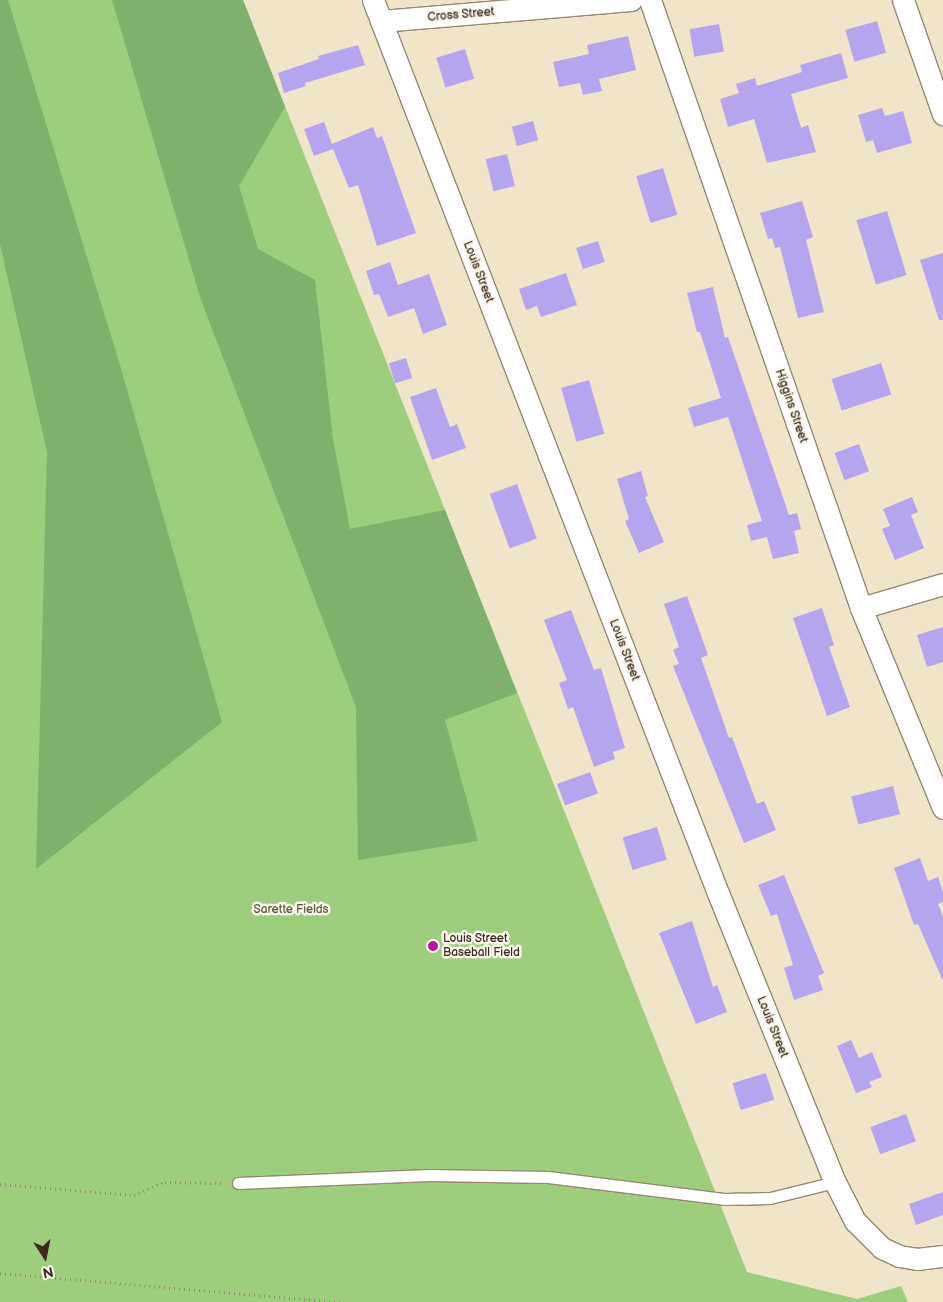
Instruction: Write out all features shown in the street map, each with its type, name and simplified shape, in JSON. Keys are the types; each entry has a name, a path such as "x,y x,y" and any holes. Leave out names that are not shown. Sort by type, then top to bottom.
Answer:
{"street":[{"name":"Louis Street","path":"373,0 715,884 835,1182 855,1221 867,1236 899,1256 943,1256"},
{"name":"Cross Street","path":"381,21 631,0"},
{"name":"Higgins Street","path":"650,0 861,608 943,808"},
{"path":"903,0 943,114"},
{"path":"861,608 943,584"}],"lane":[{"path":"238,1183 429,1175 548,1178 724,1199 770,1198 835,1182"}],"path":[{"path":"0,1184 134,1195 165,1182 238,1183"},
{"path":"0,1273 341,1302"}],"green space":[{"name":"Sarette Fields","path":"0,0 243,0 747,1272 857,1299 901,1286 908,1302 0,1302"},
{"path":"0,0 8,0 120,365 222,722 36,869 47,452 0,244"},
{"path":"112,0 243,0 285,107 239,186 258,249 315,280 333,439 350,529 445,510 517,693 445,720 478,841 358,860 356,707 200,297"}],"building":[{"path":"877,21 886,53 854,62 845,30"},
{"path":"719,24 724,52 694,57 689,29"},
{"path":"628,36 636,70 599,79 602,91 583,95 580,83 559,87 553,62 589,54 587,45"},
{"path":"358,45 365,65 305,83 306,86 284,93 278,73 319,59 318,56"},
{"path":"465,49 474,79 445,87 436,58"},
{"path":"841,53 848,78 791,94 801,128 808,125 816,152 767,163 754,119 728,127 720,99 739,93 736,84 755,78 757,86 802,72 800,65"},
{"path":"882,108 885,116 903,111 912,143 877,153 873,140 866,142 858,115"},
{"path":"533,121 538,140 517,146 512,127"},
{"path":"324,122 332,144 373,127 377,138 382,136 416,233 377,246 358,185 349,188 333,149 314,156 304,129"},
{"path":"507,154 515,186 494,191 486,159"},
{"path":"663,168 677,215 651,223 636,176"},
{"path":"802,201 813,237 806,240 824,312 798,318 780,247 775,248 772,238 768,239 760,213"},
{"path":"887,211 907,275 876,284 856,220"},
{"path":"598,241 605,262 583,269 576,248"},
{"path":"943,253 943,320 939,320 920,260"},
{"path":"390,262 398,285 429,274 447,325 423,334 414,308 388,317 379,294 374,295 366,271"},
{"path":"566,273 577,305 541,317 537,306 526,310 519,289"},
{"path":"713,287 725,338 728,337 789,515 797,513 801,529 794,531 799,553 773,559 767,537 751,541 747,525 762,521 728,417 694,427 688,408 721,398 700,332 697,332 687,293"},
{"path":"406,358 412,378 395,383 389,363"},
{"path":"881,363 891,394 842,410 832,379"},
{"path":"589,380 604,434 577,442 561,388"},
{"path":"436,388 450,427 457,424 466,448 432,460 410,397"},
{"path":"859,444 869,471 844,480 835,453"},
{"path":"641,471 648,496 645,497 664,542 639,553 625,521 629,519 617,479"},
{"path":"517,484 537,539 510,548 490,494"},
{"path":"912,497 918,512 911,515 924,548 895,560 882,529 890,526 883,509"},
{"path":"687,596 708,655 701,658 729,738 732,737 757,804 764,801 776,830 744,843 673,666 679,664 673,650 679,647 664,604"},
{"path":"822,608 834,645 829,647 850,707 827,716 793,618"},
{"path":"571,610 594,670 601,668 625,748 613,752 615,759 594,767 573,707 568,709 559,683 567,680 544,620"},
{"path":"943,627 943,662 927,667 917,635"},
{"path":"590,772 598,794 565,806 557,784"},
{"path":"893,786 900,814 858,825 851,796"},
{"path":"657,827 667,860 633,870 623,838"},
{"path":"920,858 928,881 938,877 943,892 943,902 938,904 943,917 943,981 918,924 914,925 894,868"},
{"path":"784,875 824,973 818,976 823,990 794,1000 784,968 793,965 777,914 771,916 758,885"},
{"path":"692,921 713,987 717,985 727,1012 696,1024 659,933"},
{"path":"851,1040 859,1058 872,1052 882,1077 869,1082 872,1087 856,1093 837,1046"},
{"path":"766,1073 774,1100 741,1110 733,1083"},
{"path":"906,1114 916,1141 880,1154 870,1127"},
{"path":"943,1192 943,1215 916,1225 909,1204"}],"place":[{"name":"Louis Street Baseball Field","path":"433,946"}]}
